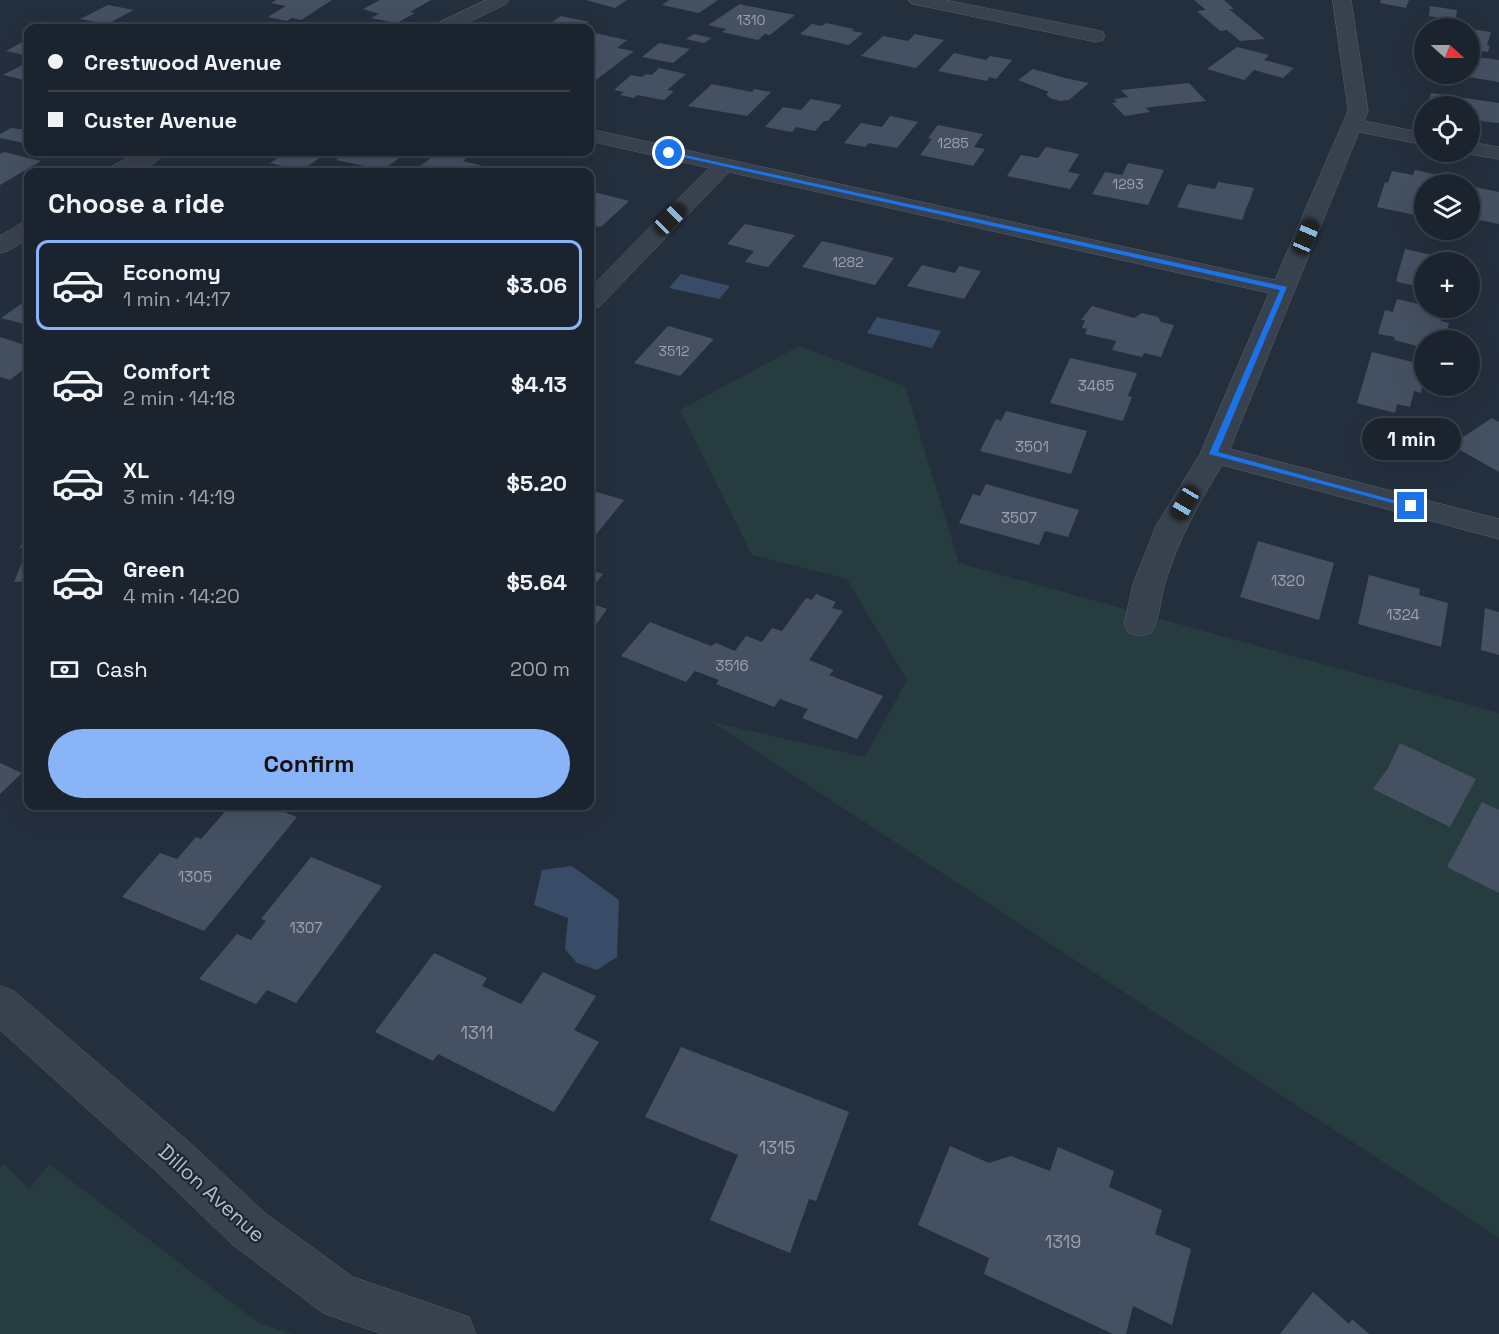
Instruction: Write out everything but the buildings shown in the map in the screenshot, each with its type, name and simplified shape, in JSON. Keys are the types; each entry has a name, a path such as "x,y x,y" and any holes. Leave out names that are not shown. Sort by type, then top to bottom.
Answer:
{"street":[{"path":"451,24 500,0"},
{"path":"918,0 1096,36"},
{"path":"1140,625 1149,584 1172,526 1214,454 1358,111 1342,0"},
{"path":"1353,124 1414,137"},
{"path":"594,136 1284,289"},
{"path":"1480,149 1499,153"},
{"path":"126,168 148,156"},
{"path":"594,298 724,165"},
{"path":"0,246 24,231"},
{"path":"1214,454 1499,529"},
{"name":"Dillon Avenue","path":"0,1004 173,1157 249,1229 340,1296 453,1334"}],"green space":[{"path":"799,346 905,386 959,563 1499,713 1499,1238 712,722 865,757 907,680 847,579 752,555 680,410"},
{"path":"4,1164 29,1189 49,1164 259,1323 292,1334 0,1334 0,1168"}],"water":[{"path":"681,274 730,286 719,299 669,288"},
{"path":"877,317 941,331 932,348 867,333"},
{"path":"572,866 619,900 617,957 597,970 577,963 565,949 568,918 534,905 542,870"}],"route":[{"path":"669,153 1284,289 1214,454 1411,506"}]}
